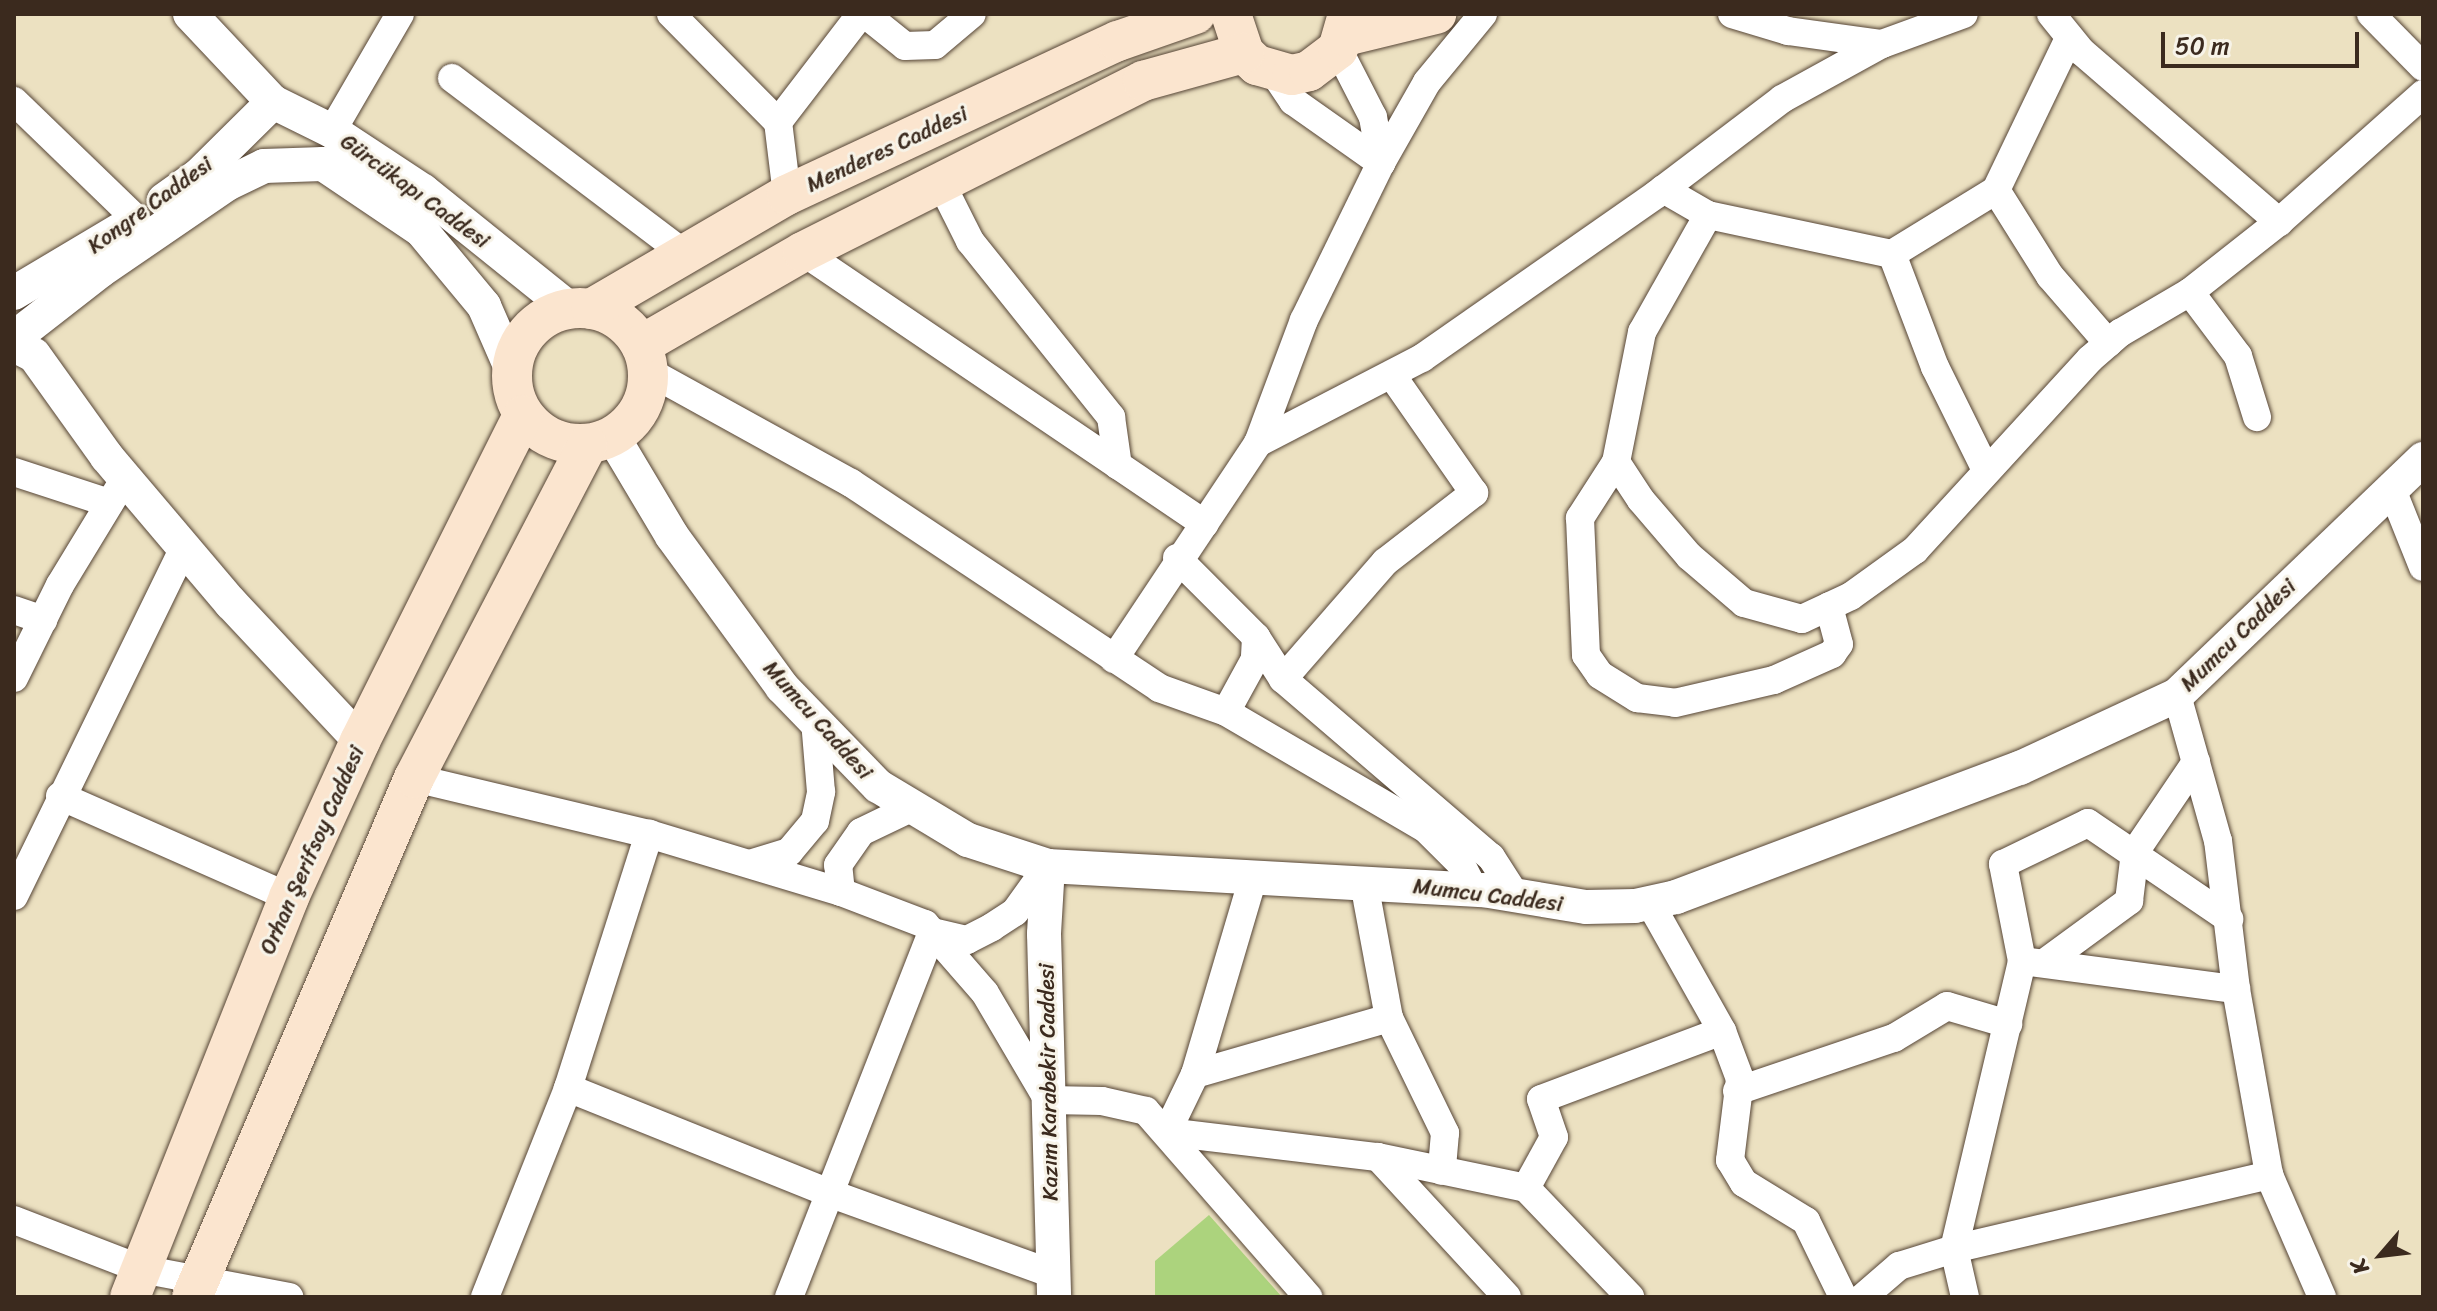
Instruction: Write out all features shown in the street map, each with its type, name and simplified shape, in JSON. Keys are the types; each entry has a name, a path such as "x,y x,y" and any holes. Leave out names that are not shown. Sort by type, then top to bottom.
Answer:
{"main road":[{"name":"Menderes Caddesi","path":"580,309 685,254 787,195 1118,41 1195,14"},
{"path":"1231,14 1259,63"},
{"path":"644,358 803,252 1143,81 1259,63 1309,71 1343,33 1436,14"},
{"path":"196,1287 414,778 600,441 633,420 645,397 644,358 611,315 580,309 530,329 517,348 512,370 514,394 523,415 540,432 561,442 600,441"},
{"name":"Orhan Şerifsoy Caddesi","path":"136,1283 289,897 360,741 523,415"}],"street":[{"name":"Gürcükapı Caddesi","path":"190,14 273,102 332,131 423,191 580,309"},
{"path":"332,131 400,14"},
{"path":"671,14 778,122 787,195"},
{"path":"778,122 863,14 905,46 935,45 972,14"},
{"path":"1114,659 1177,558 1204,524 1258,443 1304,320 1381,163 1427,82 1483,14"},
{"path":"1732,14 1788,31 1882,44"},
{"path":"1258,443 1393,377 1663,189 1782,99 1882,44 1964,14"},
{"path":"2051,14 2069,38 2279,222"},
{"path":"2371,14 2423,67"},
{"path":"1343,33 1373,117 1381,163"},
{"path":"1663,189 1708,215 1892,254 1996,190 2069,38"},
{"path":"1259,63 1293,101 1381,163"},
{"path":"452,78 685,254"},
{"path":"1616,462 1641,500 1689,556 1744,603 1802,619 1829,606 1915,550 1986,470 2108,343 2190,292 2279,222 2423,94"},
{"path":"14,101 136,219"},
{"name":"Kongre Caddesi","path":"14,293 136,219 199,175 273,102"},
{"path":"14,338 100,271 227,184 264,166 323,164 421,230 484,306 512,370"},
{"path":"941,183 970,241 1111,417 1118,466"},
{"path":"1996,190 2050,276 2108,343"},
{"path":"1708,215 1642,332 1616,462 1580,518 1586,655 1600,675 1637,698 1675,703 1774,680 1832,654 1839,644 1829,606"},
{"path":"803,252 1204,524"},
{"path":"1892,254 1935,367 1986,470"},
{"path":"2190,292 2238,356 2257,417"},
{"path":"14,345 34,355 117,491 184,547 360,741"},
{"path":"644,358 851,483 1159,688 1226,712 1426,829 1454,855 1474,890"},
{"path":"1283,679 1385,562 1474,493 1393,377"},
{"name":"Mumcu Caddesi","path":"600,441 782,687 878,786 968,840 1048,866 1252,881 1364,883 1474,890 1586,907 1650,903 2020,768 2177,695 2423,459"},
{"path":"14,472 117,491"},
{"path":"2391,487 2423,567"},
{"path":"14,678 43,620 117,491"},
{"path":"14,896 60,796 184,547"},
{"path":"1177,558 1256,637 1283,679 1491,857 1516,896"},
{"path":"14,610 43,620"},
{"path":"1226,712 1255,659 1256,637"},
{"path":"2177,695 2218,841 2236,989 2269,1175 2322,1297"},
{"path":"749,865 789,852 815,821 821,792 815,721"},
{"path":"1965,1297 1954,1249 2008,1024 2034,961 2129,901 2135,852 2196,762"},
{"path":"414,778 649,834 841,892 925,924 968,971 1048,1100 1102,1101 1146,1111 1308,1297"},
{"path":"60,796 289,897"},
{"path":"841,892 838,865 861,832 913,807"},
{"path":"2034,961 2003,864 2088,823 2135,852 2229,919"},
{"path":"485,1297 568,1088 649,834"},
{"path":"932,932 967,940 992,927 1015,912 1048,866"},
{"name":"Kazım Karabekir Caddesi","path":"1048,866 1044,934 1053,1286"},
{"path":"1167,1132 1195,1074 1252,881"},
{"path":"1364,883 1389,1018 1445,1133 1442,1171"},
{"path":"1650,903 1722,1031 1740,1079 1730,1160 1744,1183 1806,1221 1843,1297"},
{"path":"789,1297 932,932"},
{"path":"2034,961 2236,989"},
{"path":"1737,1091 1894,1038 1947,1006 2008,1024"},
{"path":"1195,1074 1389,1018"},
{"path":"1526,1188 1554,1137 1541,1099 1722,1031"},
{"path":"568,1088 1053,1286"},
{"path":"1167,1132 1378,1157 1526,1188 1630,1297"},
{"path":"1378,1157 1507,1297"},
{"path":"1863,1297 1899,1266 1954,1249 2269,1175"},
{"path":"14,1220 136,1283 289,1297"}],"green space":[{"path":"1209,1215 1282,1297 1155,1297 1155,1261"}]}
